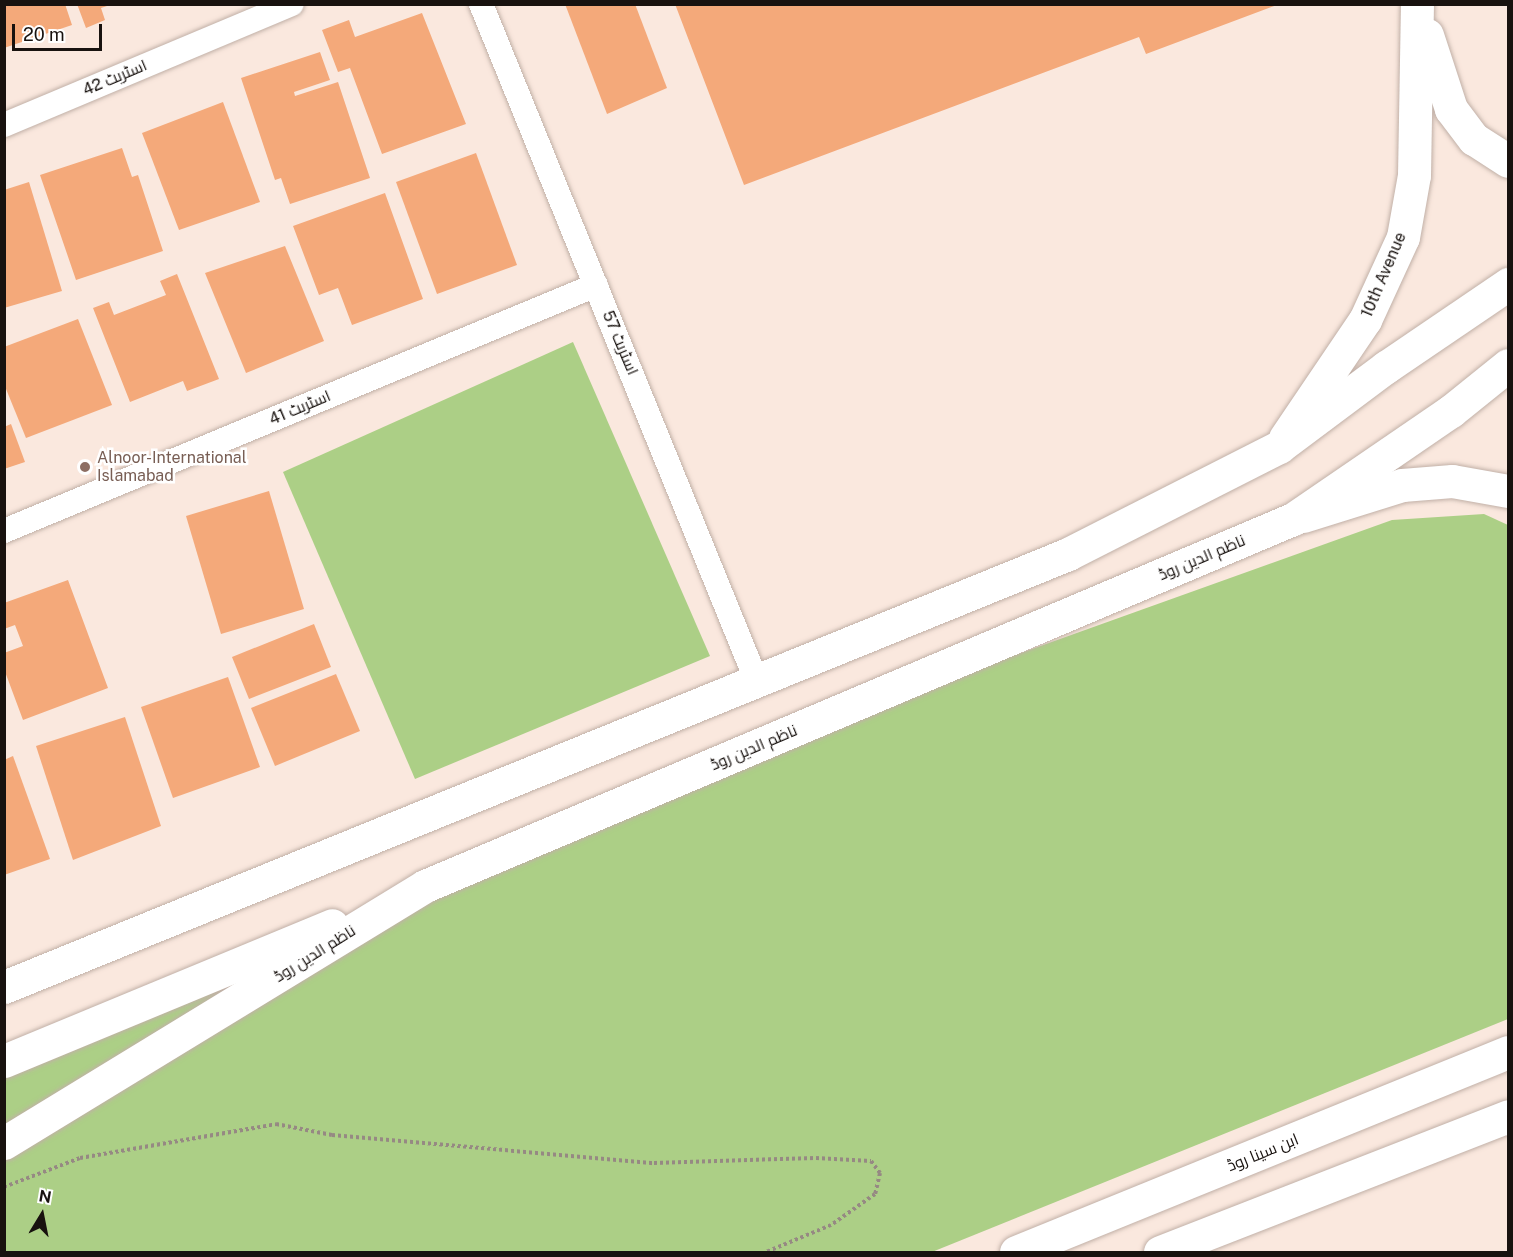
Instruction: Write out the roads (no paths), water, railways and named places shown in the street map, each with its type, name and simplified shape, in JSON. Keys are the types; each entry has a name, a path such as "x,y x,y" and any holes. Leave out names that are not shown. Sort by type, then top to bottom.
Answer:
{"main road":[{"path":"1418,4 1450,109 1474,139 1509,161"},
{"name":"10th Avenue","path":"1279,447 1365,320 1403,237 1414,176 1418,4"},
{"path":"4,987 1068,554 1279,447 1386,367 1509,284"},
{"name":"ناظم الدین روڈ","path":"4,1143 425,886 1293,519 1451,411 1509,365"},
{"path":"1293,519 1402,485 1452,481 1509,491"},
{"path":"4,1061 425,886"},
{"name":"ابن سینا روڈ","path":"1016,1252 1509,1052"},
{"path":"1160,1252 1509,1116"}],"street":[{"name":"اسٹریٹ 42","path":"4,125 292,4"},
{"name":"اسٹریٹ 57","path":"481,4 757,682"},
{"name":"اسٹریٹ 41","path":"4,531 596,285"}],"place":[{"name":"Alnoor-International Islamabad","path":"85,467"}]}
